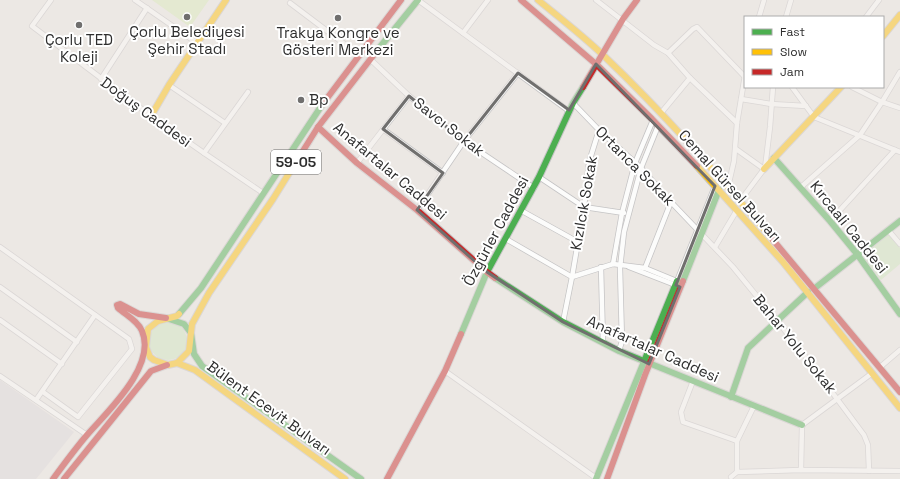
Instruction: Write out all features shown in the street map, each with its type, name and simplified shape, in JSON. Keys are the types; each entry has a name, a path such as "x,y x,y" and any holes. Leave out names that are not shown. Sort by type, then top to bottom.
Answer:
{"street":[{"name":"Doğuş Caddesi","path":"51,0 32,26 151,116 204,154 264,193"},
{"path":"135,0 197,43"},
{"path":"151,116 169,85 226,0"},
{"path":"53,479 130,383 142,363 148,329 158,321 177,316 201,288 316,113 401,0"},
{"path":"418,0 569,111"},
{"name":"59-05","path":"177,363 189,351 192,324 200,308 273,199 318,127 370,59 418,0"},
{"path":"463,33 488,0"},
{"name":"Cemal Gürsel Bulvarı","path":"521,0 596,64 653,120 717,188 808,292 871,374 900,408"},
{"name":"Cemal Gürsel Bulvarı","path":"538,0 602,54 661,114 728,187 815,288 900,392"},
{"path":"596,0 654,45 668,53 690,78 737,123"},
{"name":"Özgürler Caddesi","path":"387,479 445,371 487,272 534,188 573,103 622,20 637,0"},
{"path":"759,16 764,0"},
{"path":"786,16 791,0"},
{"path":"867,16 879,0"},
{"path":"290,3 359,55"},
{"path":"101,79 147,8"},
{"path":"884,35 900,15"},
{"path":"668,53 697,27 744,75"},
{"name":"Savcı Sokak","path":"370,59 409,96 436,116 464,141 534,188"},
{"path":"801,187 860,135 900,72"},
{"path":"417,210 464,141 518,73"},
{"path":"661,114 690,78"},
{"path":"728,187 736,149 737,123 744,82"},
{"path":"169,85 226,124"},
{"path":"764,169 770,127 773,88"},
{"path":"793,88 814,117 898,151 830,221"},
{"path":"740,201 764,169 840,88"},
{"path":"854,88 882,102 900,108"},
{"path":"204,154 248,92"},
{"path":"357,163 409,96"},
{"path":"741,99 771,104 806,106"},
{"name":"Ortanca Sokak","path":"573,103 599,130 641,168 700,232"},
{"path":"316,113 318,127"},
{"path":"613,264 622,213 635,163 653,120"},
{"path":"619,351 622,341 620,264 628,214 641,168 658,126"},
{"name":"Anafartalar Caddesi","path":"318,127 357,163 417,210 487,272 563,322 619,351 802,425"},
{"path":"383,129 443,173"},
{"name":"Kızılcık Sokak","path":"563,322 584,207 590,162 599,130"},
{"path":"736,149 764,169"},
{"name":"Kırcaali Caddesi","path":"774,158 830,221 858,256 900,314"},
{"path":"539,177 584,207 628,214"},
{"path":"445,371 596,479 647,363 717,188"},
{"path":"645,268 671,202"},
{"path":"715,247 737,210"},
{"path":"522,211 578,242"},
{"path":"815,288 858,256 900,221"},
{"path":"888,230 900,244"},
{"name":"Bahar Yolu Sokak","path":"700,232 733,267 839,399 864,435 868,445 870,471"},
{"path":"506,239 572,277 601,267 620,264 645,268 679,284"},
{"path":"0,247 129,339 132,349 78,417 42,392"},
{"path":"620,264 679,284"},
{"path":"601,267 603,343"},
{"path":"0,287 77,342"},
{"path":"731,397 748,348 808,292"},
{"path":"168,365 160,364 150,357 143,332 118,308 118,304 121,304 139,314 170,318 184,324 191,333 194,354 202,366 362,479"},
{"path":"36,400 95,315"},
{"path":"0,320 62,364"},
{"path":"879,368 900,350"},
{"path":"64,479 151,372 177,363"},
{"name":"Bülent Ecevit Bulvarı","path":"177,363 195,370 345,479"},
{"path":"607,479 647,363"},
{"path":"801,470 802,425 871,374"},
{"path":"0,376 87,435"},
{"path":"693,381 682,412 683,422 737,441"},
{"path":"737,472 737,441 754,406"},
{"path":"731,477 737,472 801,470 900,471"}],"highlighted area":[{"path":"596,64 715,186 676,285 680,287 649,364 563,322 487,272 417,210 443,173 383,129 409,96 464,141 518,73 569,110"}],"shaded area":[{"path":"0,380 74,432 36,479 0,479"}],"green space":[{"path":"152,0 209,0 190,27"},
{"path":"889,234 900,248 900,264 881,280 862,256"},
{"path":"164,322 172,322 182,327 186,334 186,348 182,355 172,360 164,360 154,355 152,352 149,345 149,337 154,327 157,325"}],"traffic: fast":[{"path":"376,52 418,0"},
{"path":"461,334 487,272 539,177 573,103 583,87"},
{"path":"179,314 201,288 322,105"},
{"path":"774,158 857,254 900,314"},
{"path":"683,281 719,190"},
{"path":"815,288 900,221"},
{"path":"495,278 563,322 619,351 802,425"},
{"path":"596,479 677,281"},
{"path":"731,397 748,348 808,292"},
{"path":"166,318 184,324 191,333 194,354 202,366 361,479"}],"traffic: slow":[{"path":"151,116 169,85 226,0"},
{"path":"538,0 595,48 648,99 712,169 773,240"},
{"path":"884,35 900,15"},
{"path":"764,169 840,88"},
{"path":"179,314 177,316 158,321 148,329 146,347 150,357 154,360 168,365 177,363 189,351 192,324 209,293 273,199 301,154"},
{"path":"697,166 783,262 900,408"},
{"path":"177,363 195,370 345,479"}],"traffic: jam":[{"path":"322,105 401,0"},
{"path":"521,0 597,65 697,166"},
{"path":"583,87 623,19 637,0"},
{"path":"301,154 318,127 376,52"},
{"path":"318,127 357,163 417,210 495,278"},
{"path":"773,240 900,392"},
{"path":"607,479 645,375 683,281"},
{"path":"53,479 83,440 128,388 143,359 145,345 142,331 138,324 118,308 117,305 120,304 139,314 166,318"},
{"path":"387,479 445,371 461,334"},
{"path":"64,479 151,371 167,365"}],"place":[{"name":"Çorlu Belediyesi Şehir Stadı","path":"187,17"},
{"name":"Trakya Kongre ve Gösteri Merkezi","path":"338,18"},
{"name":"Çorlu TED Koleji","path":"79,25"},
{"name":"Bp","path":"301,100"}]}
